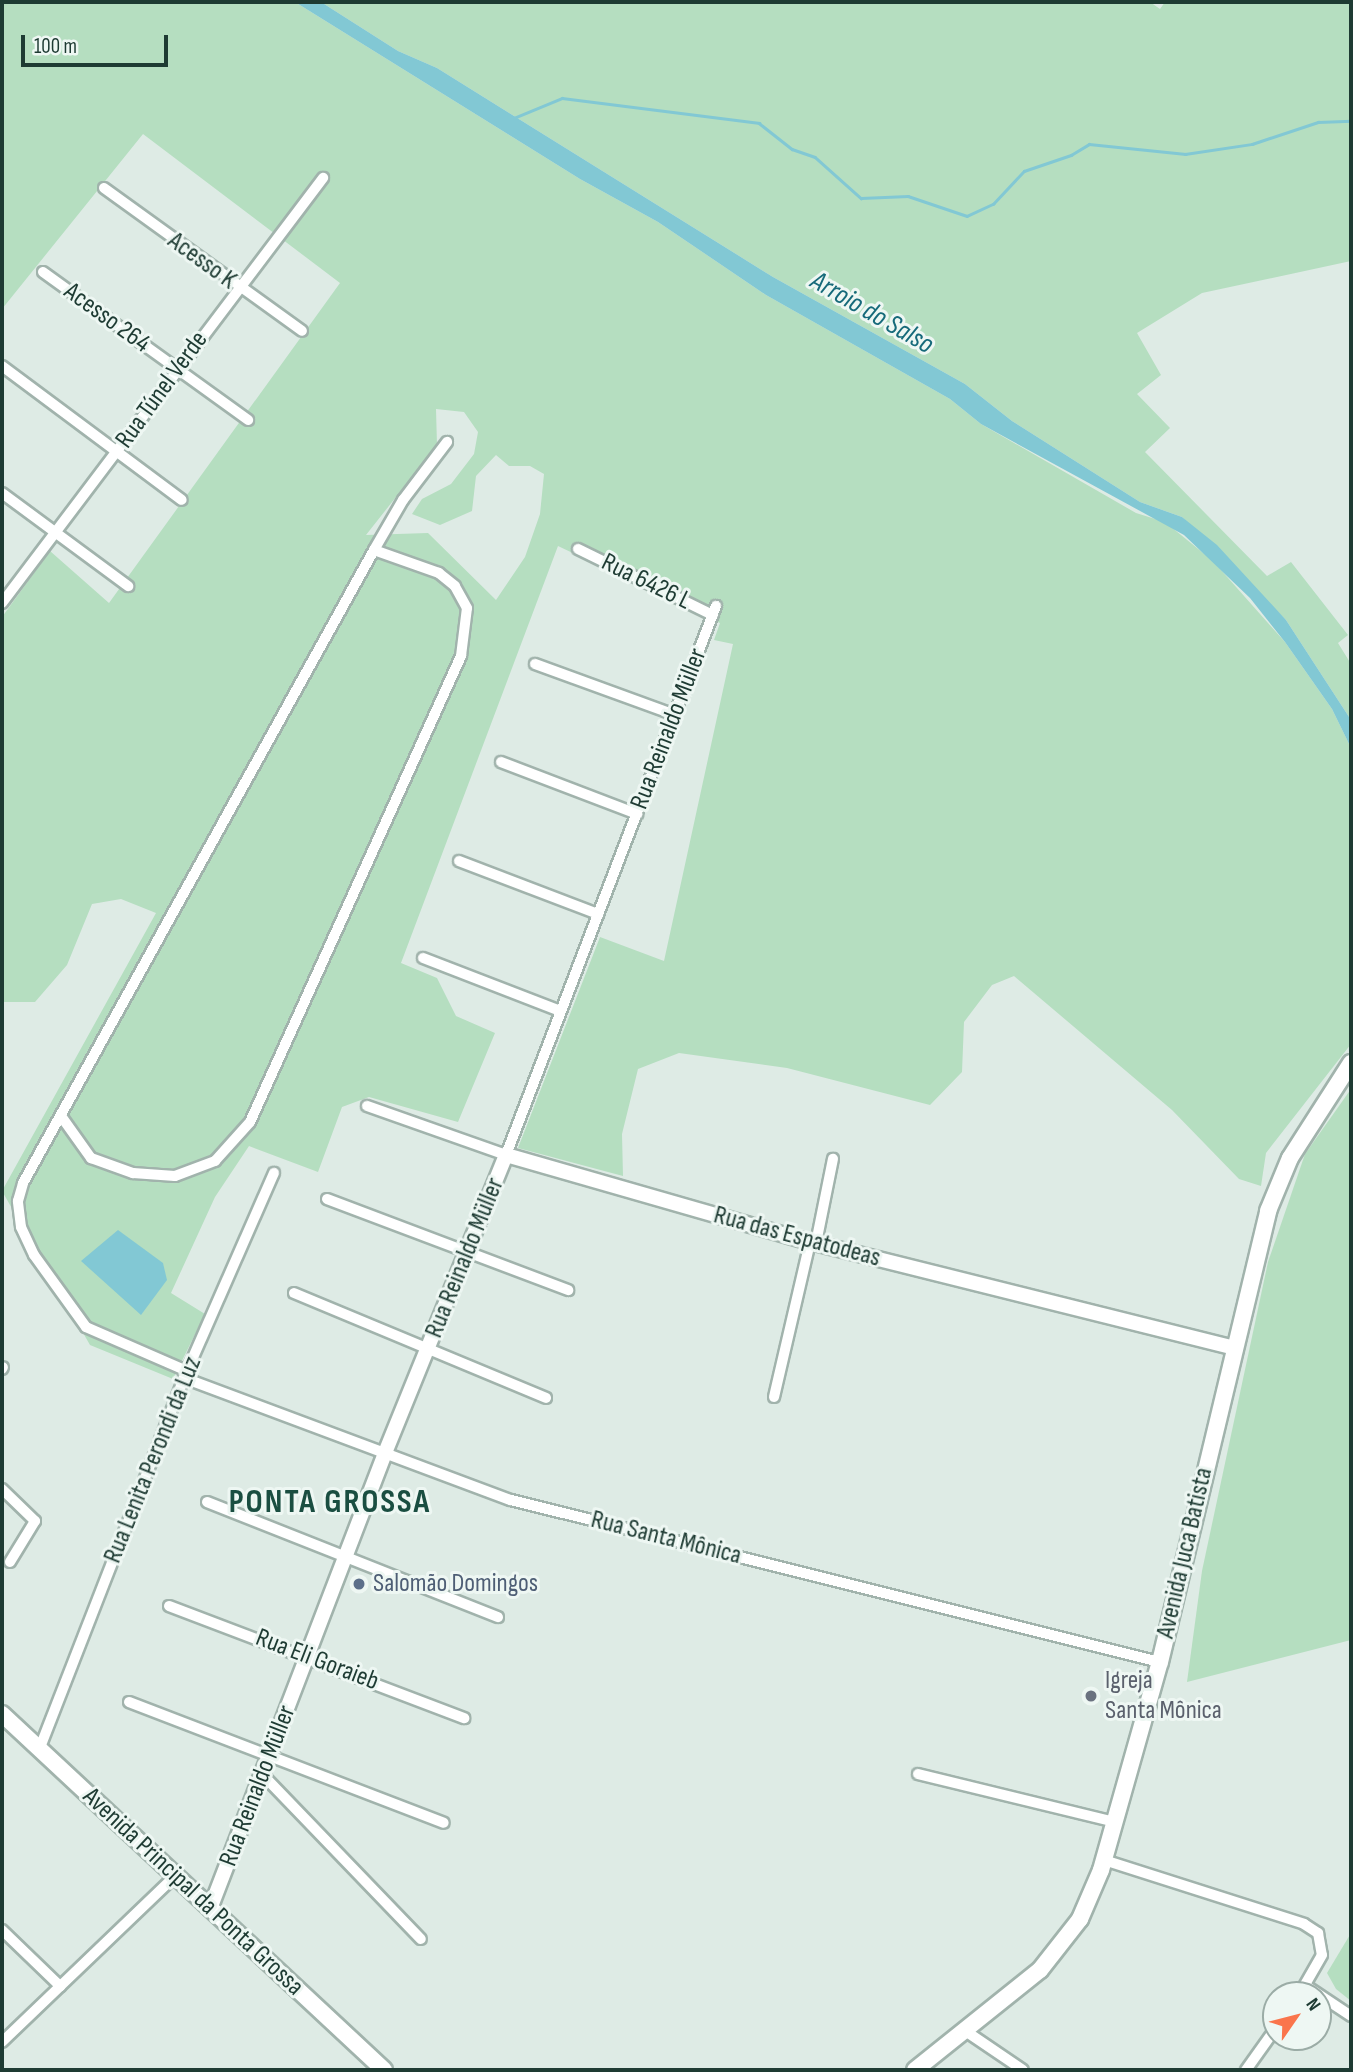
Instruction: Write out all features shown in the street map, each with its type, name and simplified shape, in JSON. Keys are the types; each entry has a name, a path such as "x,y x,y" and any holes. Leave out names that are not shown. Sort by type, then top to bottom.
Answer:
{"main road":[{"name":"Avenida Juca Batista","path":"915,2070 1040,1970 1080,1919 1104,1860 1160,1662 1232,1347 1268,1211 1290,1158 1351,1063"},
{"name":"Avenida Principal da Ponta Grossa","path":"2,1714 384,2070"}],"street":[{"name":"Rua Túnel Verde","path":"2,603 116,453 176,368 323,178"},
{"name":"Acesso K","path":"104,188 238,288 302,331"},
{"name":"Acesso 264","path":"43,272 244,417"},
{"path":"2,366 182,500"},
{"name":"Rua Santa Mônica","path":"447,442 403,500 374,550 61,1116 18,1201 21,1227 34,1255 86,1327 185,1375 511,1500 1160,1662"},
{"path":"2,493 128,586"},
{"name":"Rua 6426 L","path":"578,549 715,610"},
{"path":"61,1116 91,1158 133,1173 175,1176 215,1161 250,1122 461,656 467,608 455,586 439,573 374,550"},
{"name":"Rua Reinaldo Müller","path":"210,1909 385,1453 506,1155 715,610"},
{"path":"535,664 675,715"},
{"path":"501,762 637,814"},
{"path":"459,861 598,914"},
{"path":"423,958 560,1011"},
{"name":"Rua das Espatodeas","path":"368,1106 506,1155 813,1242 1232,1347"},
{"path":"774,1397 833,1159"},
{"name":"Rua Lenita Perondi da Luz","path":"39,1750 185,1375 274,1173"},
{"path":"327,1199 568,1290"},
{"path":"294,1293 546,1398"},
{"path":"2,1489 35,1521 10,1562"},
{"path":"207,1502 498,1617"},
{"name":"Rua Eli Goraieb","path":"169,1606 309,1656 464,1718"},
{"path":"129,1702 444,1822"},
{"path":"262,1774 421,1939"},
{"path":"918,1774 1115,1822"},
{"path":"1104,1860 1304,1924 1322,1942 1322,1955 1307,1981"},
{"path":"2,2042 175,1875"},
{"path":"2,1930 60,1986"},
{"path":"1332,2006 1351,2016"},
{"path":"964,2030 1023,2070"},
{"path":"1246,2070 1262,2048"}],"green space":[{"path":"2,2 295,2 580,179 658,222 766,295 950,399 981,424 1136,513 1165,522 1213,561 1285,642 1332,709 1351,748 1351,1044 1266,1153 1261,1186 1239,1179 1172,1110 1014,976 992,985 964,1022 962,1072 930,1105 787,1068 679,1053 638,1069 622,1134 623,1176 518,1148 600,937 664,961 733,644 714,640 720,623 558,546 401,963 437,978 456,1016 495,1033 458,1122 369,1097 342,1107 318,1172 249,1146 215,1197 171,1293 205,1314 173,1379 90,1345 2,1191 156,913 121,899 92,904 67,965 35,1002 2,1002 2,617 50,551 109,603 340,283 143,134 2,309","holes":["436,409 464,412 478,432 474,454 451,484 422,499 412,514 440,525 472,511 476,476 496,455 509,466 530,466 544,474 540,514 525,557 496,600 428,533 366,535 437,445"]},
{"path":"321,2 1150,2 1160,9 1165,2 1351,2 1351,261 1202,293 1137,333 1161,375 1137,394 1170,428 1145,452 1267,576 1291,562 1348,635 1338,643 1351,664 1351,720 1286,620 1182,517 1140,502 1012,421 965,384 773,277 437,68 398,51"},
{"path":"1351,1089 1351,1640 1187,1682 1202,1571 1268,1262 1305,1154"},
{"path":"1351,1933 1351,2001 1336,1989 1327,1973"}],"water":[{"path":"295,2 321,2 398,51 437,68 773,277 965,384 1012,421 1140,502 1182,517 1217,545 1286,620 1351,720 1351,748 1332,709 1285,642 1250,598 1184,535 981,424 950,399 766,295 658,222 580,179"},
{"path":"118,1230 163,1263 167,1280 141,1315 81,1261"}],"waterway":[{"path":"514,118 562,98 759,123 792,149 815,157 861,198 908,196 967,216 993,204 1024,171 1071,155 1089,144 1185,154 1252,144 1318,122 1351,121"}],"place":[{"name":"Salomão Domingos","path":"359,1584"},
{"name":"Igreja Santa Mônica","path":"1091,1696"}],"district":[{"name":"PONTA GROSSA","path":"330,1503"}],"water label":[{"name":"Arroio do Salso","path":"872,313"}]}
